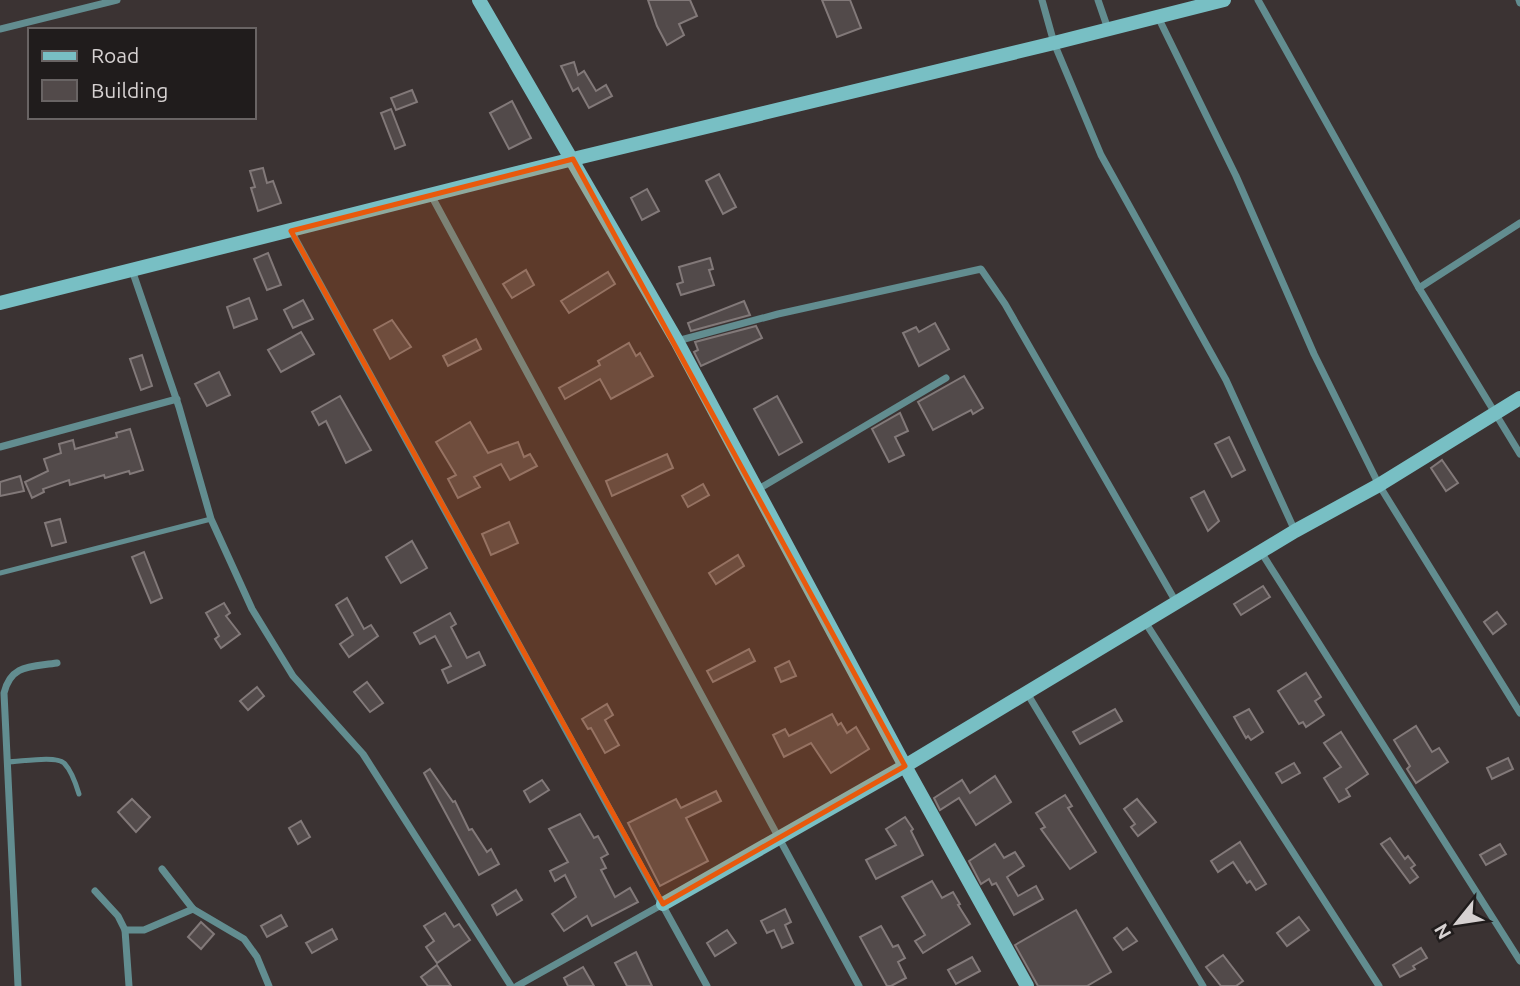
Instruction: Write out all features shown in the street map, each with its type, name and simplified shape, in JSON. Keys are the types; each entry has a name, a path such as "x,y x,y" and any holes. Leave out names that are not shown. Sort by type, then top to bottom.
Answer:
{"street":[{"path":"0,29 117,0"},
{"path":"479,0 677,341 905,766 1027,986"},
{"path":"1042,0 1054,43 1101,155 1226,380 1295,531"},
{"path":"1098,0 1109,29"},
{"path":"0,303 1224,0"},
{"path":"1258,0 1419,288 1520,454"},
{"path":"1158,17 1236,176 1314,354 1379,485 1520,713"},
{"path":"431,195 859,986"},
{"path":"1419,288 1520,223"},
{"path":"290,231 707,986"},
{"path":"677,341 765,317 981,269 1012,316 1176,603"},
{"path":"132,270 177,399 211,519 252,609 293,676 363,754 512,986"},
{"path":"757,490 946,378"},
{"path":"517,986 905,766 1295,531 1379,485 1520,398"},
{"path":"0,447 177,399"},
{"path":"1261,552 1520,961"},
{"path":"1145,622 1379,986"},
{"path":"18,986 4,693 8,678 18,670 57,663"},
{"path":"1027,693 1203,986"},
{"path":"162,869 193,909 244,939 257,957 269,986"},
{"path":"95,891 118,916 125,930 129,986"},
{"path":"125,930 144,930 193,909"}],"lane":[{"path":"0,573 211,519"},
{"path":"7,762 54,759 63,762 72,775 79,794"}],"highlighted area":[{"path":"573,159 905,766 663,904 291,231"}],"building":[{"path":"648,0 690,0 697,16 679,24 684,35 667,45"},
{"path":"822,0 850,0 861,28 837,37"},
{"path":"574,62 578,75 584,71 596,91 606,85 612,96 589,108 578,88 573,91 561,66"},
{"path":"412,90 417,102 396,110 391,98"},
{"path":"512,101 531,138 509,149 490,113"},
{"path":"391,109 405,145 395,149 381,113"},
{"path":"263,168 267,183 273,181 281,203 258,211 251,188 255,187 250,171"},
{"path":"719,174 736,207 723,214 706,181"},
{"path":"647,189 659,211 642,220 631,198"},
{"path":"268,253 281,285 267,290 254,259"},
{"path":"710,258 713,269 709,270 714,285 681,295 677,284 683,282 679,267"},
{"path":"526,270 534,285 512,298 503,284"},
{"path":"608,272 615,284 569,313 561,301"},
{"path":"249,298 257,319 234,328 227,307"},
{"path":"303,300 313,319 293,328 284,310"},
{"path":"744,301 750,315 691,331 688,323"},
{"path":"392,320 411,347 390,359 374,330"},
{"path":"935,323 949,349 919,366 903,333 916,327 919,332"},
{"path":"756,326 762,338 701,366 694,352 698,350 695,342"},
{"path":"301,332 314,354 281,372 268,350"},
{"path":"476,339 481,349 448,366 443,356"},
{"path":"629,343 636,356 640,353 653,376 611,399 600,379 565,399 559,388 600,365 598,361"},
{"path":"142,355 152,386 141,390 130,359"},
{"path":"219,372 230,395 207,406 195,384"},
{"path":"964,376 983,408 973,414 971,410 933,430 918,402"},
{"path":"340,396 371,450 346,463 326,421 319,425 312,412"},
{"path":"777,396 802,442 779,455 754,409"},
{"path":"900,413 908,431 895,437 904,455 889,462 872,429"},
{"path":"470,422 488,453 518,442 524,457 530,454 537,466 510,480 501,464 474,477 480,487 458,498 448,479 456,475 436,442"},
{"path":"130,429 143,470 105,478 104,475 70,485 69,480 43,489 44,492 32,498 25,482 48,471 44,459 61,453 59,444 73,440 75,449 117,437 116,433"},
{"path":"1229,437 1245,470 1232,477 1215,444"},
{"path":"667,454 673,468 612,496 606,481"},
{"path":"1442,460 1458,483 1446,491 1431,468"},
{"path":"20,476 24,491 0,496 0,482"},
{"path":"703,484 709,495 688,507 682,496"},
{"path":"1204,491 1219,521 1208,531 1191,498"},
{"path":"60,519 66,542 52,546 45,523"},
{"path":"509,522 518,543 491,555 482,534"},
{"path":"412,541 427,568 401,583 386,557"},
{"path":"144,552 162,598 151,603 132,557"},
{"path":"738,555 744,566 716,584 709,573"},
{"path":"1263,586 1270,597 1241,615 1234,604"},
{"path":"347,598 364,629 371,625 378,636 349,657 340,644 353,635 336,605"},
{"path":"224,603 230,613 226,616 240,634 221,648 215,639 219,636 206,613"},
{"path":"1497,612 1506,624 1493,634 1484,622"},
{"path":"450,613 456,624 451,627 467,658 479,652 485,665 448,683 442,670 451,666 435,636 420,644 414,633"},
{"path":"749,649 755,661 713,682 707,671"},
{"path":"789,661 796,676 781,682 775,668"},
{"path":"1306,673 1321,697 1315,701 1324,715 1306,727 1303,722 1299,724 1278,691"},
{"path":"367,682 383,703 370,712 354,692"},
{"path":"257,687 264,696 248,710 240,701"},
{"path":"607,704 613,715 605,720 619,745 605,753 591,728 588,729 582,719"},
{"path":"1115,709 1122,721 1080,744 1073,732"},
{"path":"1249,709 1263,732 1251,740 1248,736 1246,738 1234,717"},
{"path":"832,714 838,725 841,723 847,733 856,727 869,749 831,773 811,743 784,757 773,735 785,729 789,736"},
{"path":"1416,726 1432,752 1439,748 1448,762 1416,783 1407,769 1410,766 1394,740"},
{"path":"1341,732 1368,774 1346,789 1350,796 1339,802 1324,778 1341,767 1324,743"},
{"path":"1508,758 1513,769 1492,779 1487,768"},
{"path":"1294,763 1300,773 1282,783 1276,773"},
{"path":"430,769 453,802 455,801 469,830 472,829 487,852 491,849 499,864 479,875 424,773"},
{"path":"995,776 1011,802 976,825 959,798 940,810 934,798 962,780 970,793"},
{"path":"542,780 549,790 530,802 524,791"},
{"path":"716,791 721,801 686,818 708,861 660,886 628,823 676,799 681,808"},
{"path":"1065,795 1072,806 1068,808 1096,852 1070,869 1041,829 1045,827 1036,813"},
{"path":"132,799 150,817 136,832 118,812"},
{"path":"1137,799 1156,822 1138,836 1131,827 1135,824 1124,809"},
{"path":"580,814 594,838 598,836 608,854 601,858 606,868 601,870 615,897 630,888 638,902 592,926 587,916 564,931 552,914 576,897 565,875 555,881 550,871 568,862 549,829"},
{"path":"905,817 923,855 876,879 866,860 896,845 886,829"},
{"path":"301,821 310,837 298,844 289,828"},
{"path":"1390,838 1405,859 1408,856 1415,865 1411,868 1418,877 1410,883 1381,844"},
{"path":"1240,842 1266,884 1256,890 1250,881 1247,883 1233,862 1218,872 1211,861"},
{"path":"995,844 1004,858 1015,852 1024,866 1007,877 1018,896 1036,886 1043,899 1014,915 996,883 992,885 989,879 981,884 969,861"},
{"path":"1500,844 1506,854 1486,865 1480,855"},
{"path":"932,881 942,898 953,892 970,924 923,953 915,941 925,935 902,897"},
{"path":"516,890 522,900 497,915 492,905"},
{"path":"785,909 791,922 785,925 793,943 782,948 774,930 767,933 761,921"},
{"path":"1076,910 1111,972 1087,986 1038,986 1015,945"},
{"path":"445,913 454,927 459,924 470,940 437,963 426,947 434,941 424,926"},
{"path":"281,915 287,926 267,937 261,926"},
{"path":"1299,917 1309,930 1287,946 1277,933"},
{"path":"201,922 214,934 201,949 188,937"},
{"path":"881,926 893,947 898,945 905,958 898,962 906,978 891,986 887,986 860,937"},
{"path":"1127,928 1137,941 1123,950 1114,938"},
{"path":"332,929 337,939 312,953 306,943"},
{"path":"727,930 736,943 715,956 707,943"},
{"path":"1421,948 1427,958 1400,977 1393,965"},
{"path":"636,952 652,986 627,986 615,963"},
{"path":"1223,955 1243,981 1236,986 1221,986 1206,967"},
{"path":"972,957 980,971 956,984 948,970"},
{"path":"437,965 451,986 428,986 421,977"},
{"path":"583,967 594,986 568,986 564,978"}]}
